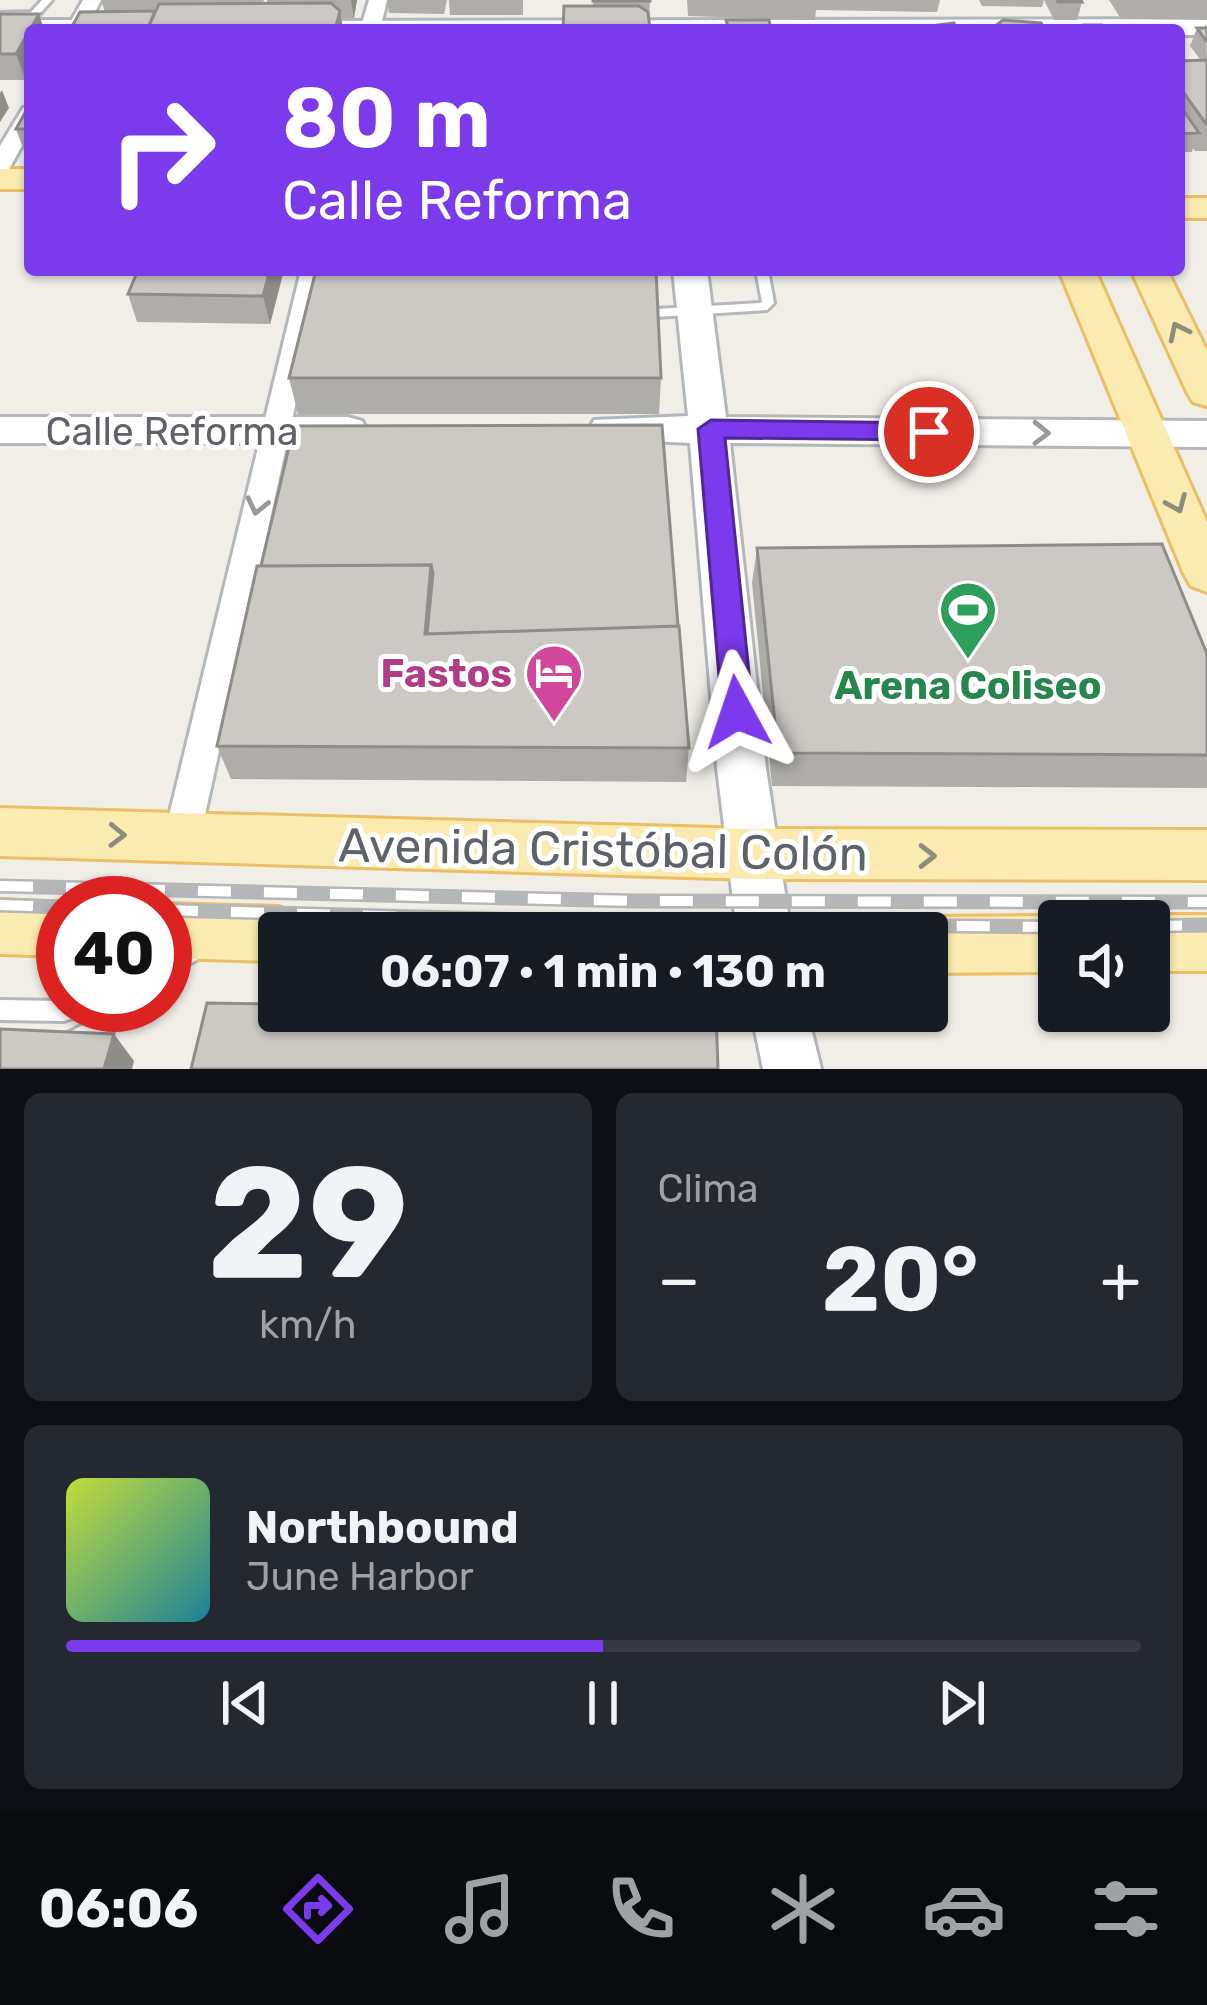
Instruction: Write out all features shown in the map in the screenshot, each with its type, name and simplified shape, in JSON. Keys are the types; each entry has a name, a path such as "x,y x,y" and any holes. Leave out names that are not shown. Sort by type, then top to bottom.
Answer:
{"main road":[{"path":"1080,276 1207,574"},
{"path":"1152,276 1207,392"},
{"name":"Avenida Cristóbal Colón","path":"0,832 751,854 1207,855"},
{"path":"0,927 36,928"},
{"path":"192,951 258,938"},
{"path":"1170,943 1207,943"},
{"path":"948,945 1038,944"}],"street":[{"path":"0,166 24,123"},
{"path":"182,837 312,276"},
{"path":"692,291 711,429 761,912"},
{"path":"573,429 1207,434"},
{"name":"Calle Reforma","path":"0,430 390,430"},
{"path":"784,1032 792,1069"}],"lane":[{"path":"0,15 9,0"},
{"path":"0,15 34,15 47,0"},
{"path":"628,314 692,291 766,305 763,276"},
{"path":"0,1010 36,1011"},
{"path":"56,1040 74,1040 89,1032"}],"building":[{"path":"331,3 340,11 337,24 150,24 159,4"},
{"path":"564,6 639,6 648,12 649,24 563,24"},
{"path":"155,11 150,24 73,24 80,12"},
{"path":"0,14 39,14 33,24 24,24 24,40 16,54 0,54"},
{"path":"726,20 769,20 770,24 727,24"},
{"path":"1003,20 1042,24 998,24"},
{"path":"1207,60 1207,124 1185,94 1185,61"},
{"path":"1185,113 1199,133 1185,134"},
{"path":"136,276 268,276 263,296 128,294"},
{"path":"314,276 656,276 661,378 289,378"},
{"path":"662,425 678,626 427,634 431,565 261,566 294,426"},
{"name":"Arena Coliseo","path":"1162,544 1207,654 1207,755 778,753 757,548"},
{"path":"431,565 425,634 679,626 689,748 217,746 257,566"},
{"path":"207,1003 258,1004 258,1032 717,1032 718,1069 191,1069"},
{"path":"0,1029 114,1034 104,1069 0,1069"}],"railway":[{"path":"0,886 635,901 1207,902"},
{"path":"0,905 36,906"},
{"path":"192,911 636,923 1038,927"},
{"path":"1170,926 1207,925"}],"place":[{"name":"Arena Coliseo","path":"968,661"},
{"name":"Fastos","path":"554,724"}],"route":[{"path":"737,712 711,429 929,432"}]}
